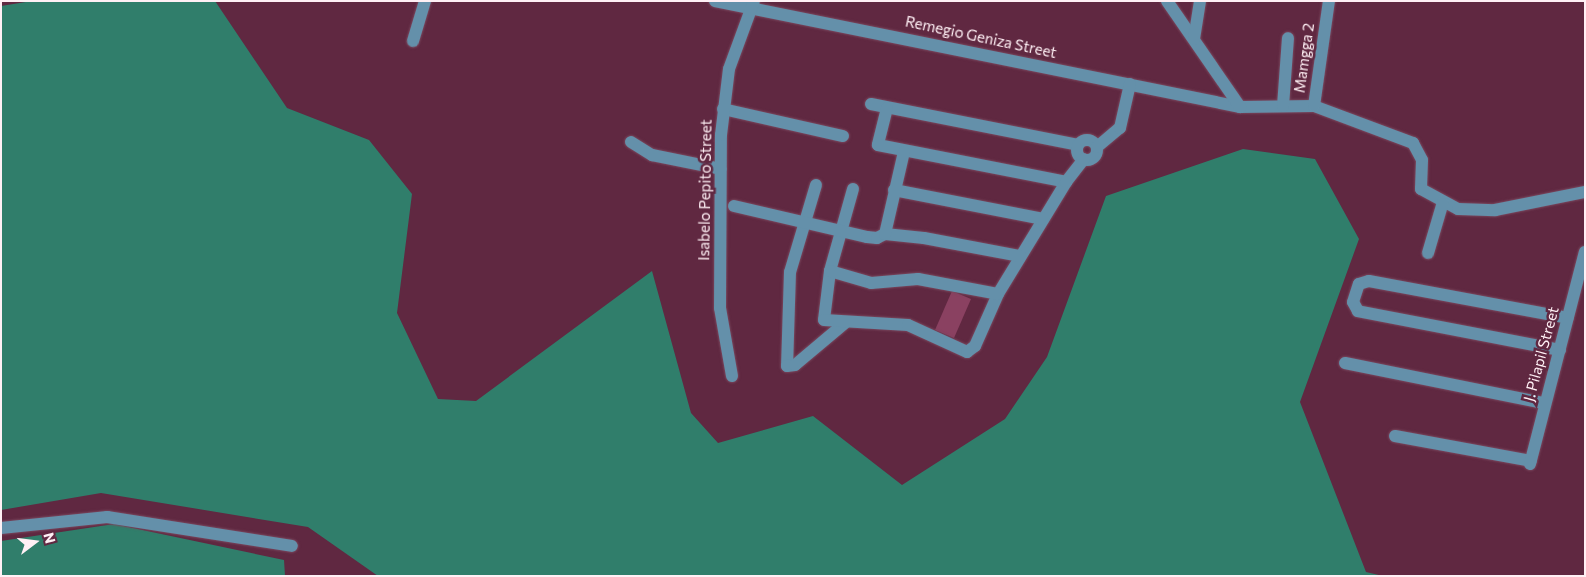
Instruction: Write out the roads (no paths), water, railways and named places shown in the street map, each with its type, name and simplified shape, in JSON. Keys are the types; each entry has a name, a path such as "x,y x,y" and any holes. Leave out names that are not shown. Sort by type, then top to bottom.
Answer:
{"street":[{"path":"413,41 425,1"},
{"name":"Remegio Geniza Street","path":"715,1 753,5 1240,107"},
{"path":"1167,1 1240,107"},
{"path":"1194,38 1200,1"},
{"name":"Mamgga 2","path":"1240,107 1314,106 1329,1"},
{"name":"Isabelo Pepito Street","path":"732,376 720,308 723,109 729,69 753,5"},
{"path":"1283,106 1288,38"},
{"path":"824,320 845,324 908,325 967,352 975,346 998,294 1066,182 1084,159 1094,157 1097,147 1120,128 1130,84"},
{"path":"870,104 1078,145 1087,140 1097,147"},
{"path":"1314,106 1413,143 1422,160 1421,189 1443,202 1467,210 1495,210 1585,192"},
{"path":"887,108 878,145 904,152 1066,182"},
{"path":"723,109 843,136"},
{"path":"631,142 652,155 721,168"},
{"path":"1078,145 1078,154 1084,159"},
{"path":"884,234 904,152"},
{"path":"816,186 790,272 786,366 795,366 845,324"},
{"path":"822,342 830,271 843,233 853,189"},
{"path":"894,190 1043,219"},
{"path":"1428,253 1443,202"},
{"path":"734,206 843,233 877,238 884,234 924,238 1020,256"},
{"name":"J. Pilapil Street","path":"1395,436 1531,462 1544,403 1560,350 1585,252"},
{"path":"830,271 871,283 918,279 998,294"},
{"path":"1560,350 1358,311 1353,302 1359,284 1369,281 1568,318"},
{"path":"1344,363 1544,403"},
{"path":"1,528 107,517 292,546"}]}
